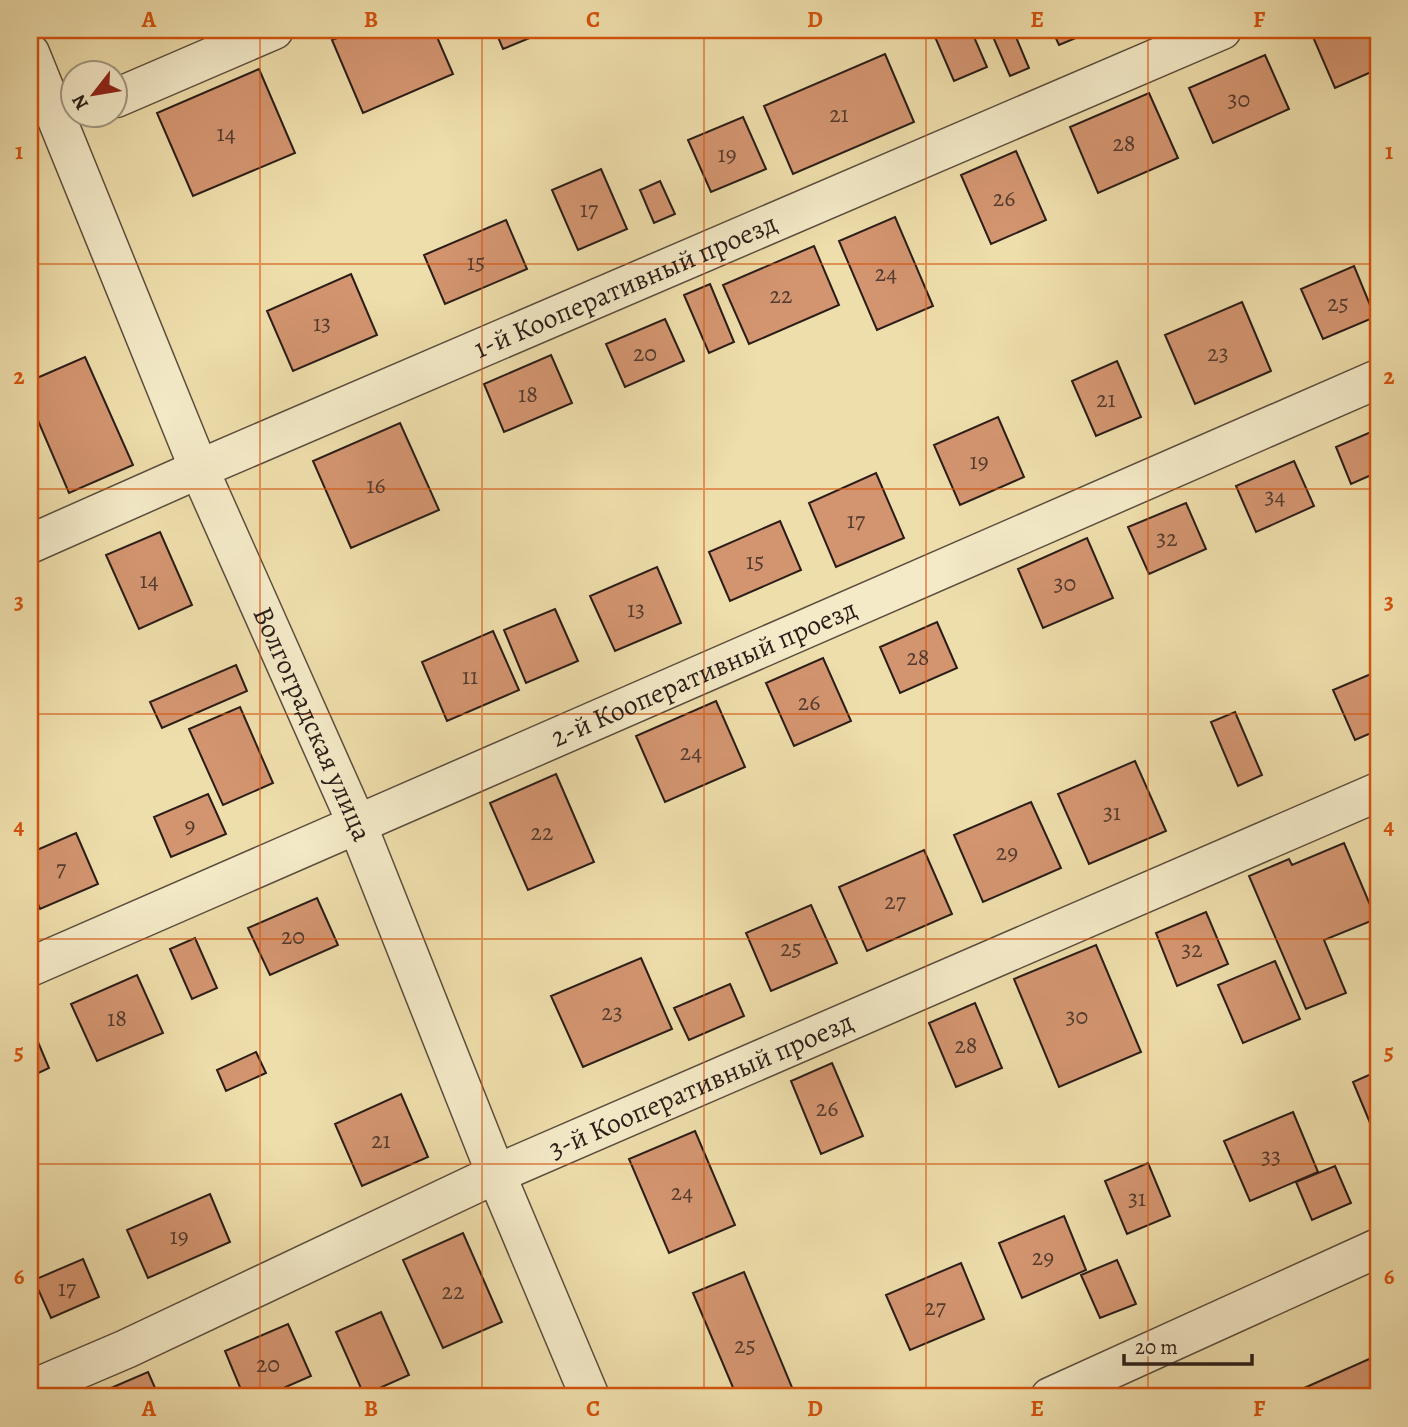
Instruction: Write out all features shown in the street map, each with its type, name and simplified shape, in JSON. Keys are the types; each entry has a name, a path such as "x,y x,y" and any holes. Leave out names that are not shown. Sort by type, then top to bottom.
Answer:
{"street":[{"path":"130,92 274,30"},
{"name":"1-й Кооперативный проезд","path":"30,544 1222,30"},
{"name":"Волгоградская улица","path":"30,53 54,125 199,469 357,824 496,1174 590,1397"},
{"name":"2-й Кооперативный проезд","path":"30,967 1378,379"},
{"name":"3-й Кооперативный проезд","path":"30,1390 126,1349 496,1174 1378,792"},
{"path":"1050,1397 1378,1248"}],"building":[{"path":"357,30 434,30 453,74 363,113 332,40"},
{"path":"495,30 541,30 542,33 503,49"},
{"path":"932,30 971,30 987,67 954,81"},
{"path":"990,30 1013,30 1029,68 1010,76"},
{"path":"1052,30 1095,30 1059,45"},
{"path":"1310,30 1378,30 1378,69 1335,88"},
{"path":"885,54 914,122 793,174 764,106"},
{"path":"1265,55 1289,109 1213,143 1189,88"},
{"path":"259,69 295,153 193,196 157,113"},
{"path":"1149,93 1178,158 1098,193 1070,127"},
{"path":"743,117 766,169 711,192 688,140"},
{"path":"1016,151 1046,220 991,244 961,175"},
{"path":"601,169 627,229 578,250 552,190"},
{"path":"660,181 675,214 654,223 640,190"},
{"path":"895,217 933,306 877,330 839,241"},
{"path":"506,220 527,269 445,304 424,255"},
{"path":"814,246 839,305 749,344 723,285"},
{"path":"1354,266 1375,317 1323,339 1301,289"},
{"path":"351,274 377,335 293,371 267,311"},
{"path":"710,284 734,342 709,353 684,295"},
{"path":"1242,302 1271,371 1195,404 1165,335"},
{"path":"665,319 684,361 625,387 606,344"},
{"path":"551,355 572,403 504,432 484,384"},
{"path":"85,357 133,465 69,493 30,402 30,381"},
{"path":"1117,361 1141,417 1096,436 1072,381"},
{"path":"998,417 1024,477 960,505 934,445"},
{"path":"400,423 439,510 351,548 313,461"},
{"path":"1378,429 1378,472 1351,484 1336,447"},
{"path":"1294,461 1314,506 1256,532 1236,486"},
{"path":"876,473 904,538 836,567 809,503"},
{"path":"1186,503 1206,549 1149,574 1128,527"},
{"path":"780,521 801,570 730,601 709,552"},
{"path":"160,532 192,605 139,629 106,555"},
{"path":"1087,538 1113,598 1043,628 1018,569"},
{"path":"657,567 681,623 615,651 590,596"},
{"path":"555,609 578,661 526,683 504,630"},
{"path":"937,622 957,668 900,693 880,647"},
{"path":"493,631 519,690 447,721 422,662"},
{"path":"823,658 851,721 794,746 766,683"},
{"path":"236,665 247,691 162,728 150,702"},
{"path":"1378,671 1378,730 1355,740 1333,690"},
{"path":"716,701 745,767 665,802 636,736"},
{"path":"240,707 273,783 223,805 189,729"},
{"path":"1235,712 1262,775 1238,786 1211,722"},
{"path":"1135,761 1166,831 1089,864 1058,794"},
{"path":"556,774 594,862 528,890 490,803"},
{"path":"208,794 226,834 171,857 154,817"},
{"path":"1031,802 1061,868 983,902 954,835"},
{"path":"76,833 98,884 40,909 30,884 30,853"},
{"path":"1378,835 1378,854 1371,838"},
{"path":"1344,843 1376,919 1324,940 1346,993 1306,1009 1249,876 1289,859 1292,865"},
{"path":"924,850 952,914 867,951 839,887"},
{"path":"317,898 338,945 270,975 248,928"},
{"path":"811,905 837,963 771,991 746,933"},
{"path":"1206,912 1228,964 1177,986 1156,933"},
{"path":"195,938 217,988 192,999 170,949"},
{"path":"1096,945 1141,1052 1059,1087 1014,979"},
{"path":"641,958 672,1029 583,1067 551,996"},
{"path":"1275,961 1300,1019 1243,1043 1218,985"},
{"path":"137,975 163,1033 97,1061 71,1004"},
{"path":"730,984 744,1016 689,1040 674,1008"},
{"path":"975,1003 1002,1068 956,1087 929,1023"},
{"path":"30,1023 49,1068 30,1077"},
{"path":"256,1052 266,1073 226,1091 217,1070"},
{"path":"832,1063 863,1136 821,1154 791,1081"},
{"path":"1378,1071 1378,1142 1353,1082"},
{"path":"401,1094 428,1157 362,1186 335,1124"},
{"path":"1293,1112 1318,1172 1250,1201 1224,1141"},
{"path":"695,1131 735,1225 669,1253 629,1159"},
{"path":"1148,1163 1170,1216 1127,1234 1105,1181"},
{"path":"1335,1166 1351,1203 1312,1220 1296,1182"},
{"path":"210,1194 230,1242 148,1278 127,1230"},
{"path":"1064,1216 1086,1270 1022,1298 999,1243"},
{"path":"463,1233 502,1322 443,1348 403,1260"},
{"path":"83,1259 99,1297 51,1318 34,1280"},
{"path":"1117,1260 1136,1304 1100,1318 1081,1275"},
{"path":"961,1263 984,1319 910,1350 886,1295"},
{"path":"744,1272 796,1397 737,1397 693,1293"},
{"path":"381,1312 409,1375 364,1395 336,1332"},
{"path":"288,1324 311,1376 263,1397 244,1397 225,1351"},
{"path":"1378,1355 1378,1397 1284,1397"},
{"path":"148,1372 159,1397 90,1397"},
{"path":"522,1388 527,1397 502,1397"}]}
